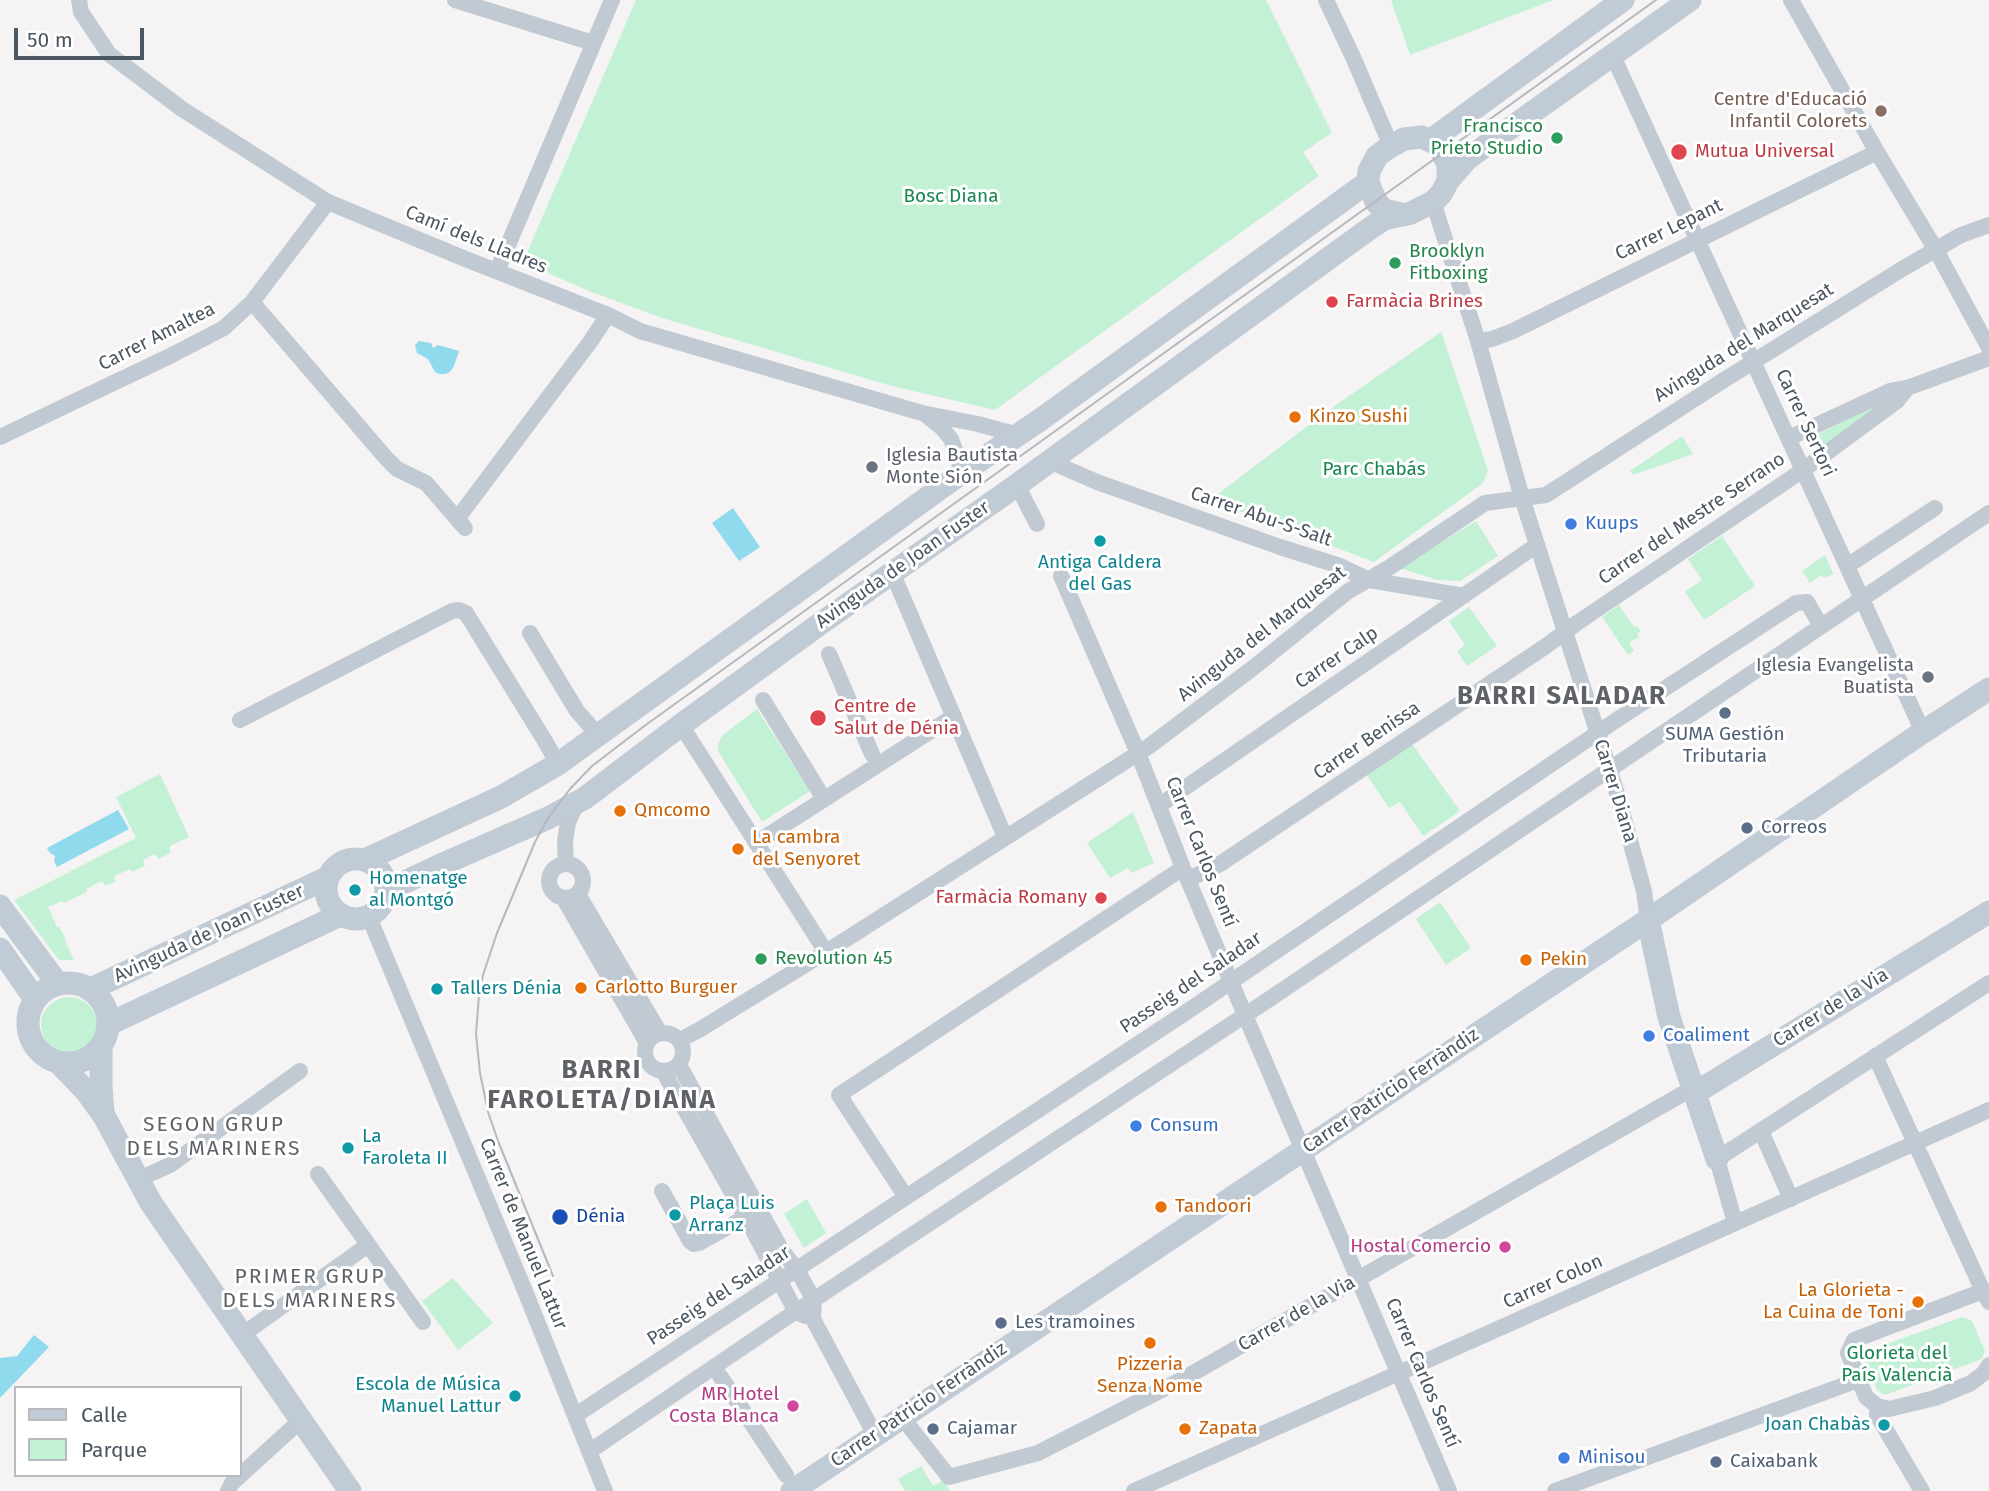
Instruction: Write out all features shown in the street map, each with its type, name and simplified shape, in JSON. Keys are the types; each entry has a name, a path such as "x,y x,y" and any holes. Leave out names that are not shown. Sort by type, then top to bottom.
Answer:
{"main road":[{"path":"1431,140 1623,0"},
{"path":"1448,181 1448,164 1438,145 1431,140 1415,137 1404,139 1377,156 1371,165 1368,182 1373,197 1384,209 1405,215 1421,210 1441,194 1448,181 1467,159 1690,0"},
{"name":"Avinguda de Joan Fuster","path":"365,860 501,797 558,764 1368,182"},
{"name":"Avinguda de Joan Fuster","path":"386,891 548,818 585,798 892,572 1017,485 1384,219 1405,215"},
{"name":"Carrer Patricio Ferràndiz","path":"789,1483 875,1435 1648,920 1989,689"},
{"path":"349,859 365,860 375,865 385,880 386,891 382,905 369,916 353,919 340,915 328,901 327,878 341,862 349,859"},
{"name":"Avinguda de Joan Fuster","path":"91,989 327,878"},
{"path":"0,906 58,984"},
{"name":"Carrer de la Via","path":"1694,1090 1989,912"},
{"name":"Avinguda de Joan Fuster","path":"109,1024 340,915"},
{"name":"Carrer Diana","path":"1648,920 1665,1000 1717,1159"},
{"path":"0,948 35,999"},
{"path":"69,982 91,989 104,1004 108,1014 107,1036 101,1047 82,1061 58,1062 46,1057 30,1037 29,1011 35,999 45,990 69,982"},
{"path":"101,1047 104,1116"},
{"path":"58,1062 86,1091 104,1116 137,1180 350,1491"}],"street":[{"name":"Camí dels Lladres","path":"79,0 80,12 109,54 182,109 328,202 608,315 640,331 922,412 1018,435"},
{"path":"455,0 593,43"},
{"path":"497,271 612,0"},
{"path":"1326,0 1391,146"},
{"path":"1791,0 1936,250 1989,348"},
{"name":"Carrer Sertori","path":"1613,55 1923,732"},
{"name":"Carrer Lepant","path":"1478,341 1513,331 1877,152"},
{"name":"Carrer Amaltea","path":"0,437 224,328 253,303 328,202"},
{"name":"Carrer Diana","path":"1433,202 1478,341 1522,498 1609,771 1644,891 1648,920"},
{"name":"Avinguda del Marquesat","path":"680,1040 826,952 1139,753 1254,668 1346,592 1369,580 1485,503 1546,495 1753,361 1902,269 1961,235 1989,225"},
{"path":"253,303 391,464 426,483 461,523 608,315"},
{"name":"Carrer del Mestre Serrano","path":"1789,438 1890,391 1907,388 1989,358"},
{"name":"Carrer del Mestre Serrano","path":"1564,632 1803,470 1897,401 1907,388"},
{"name":"Camí dels Lladres","path":"922,412 951,439 963,472"},
{"name":"Carrer Abu-S-Salt","path":"1049,461 1136,496 1340,566 1369,580 1464,596"},
{"path":"1017,485 1037,524"},
{"path":"1847,566 1935,508"},
{"path":"590,1451 1609,771 1989,513"},
{"name":"Carrer Calp","path":"1160,805 1537,545"},
{"path":"892,572 1005,837"},
{"name":"Carrer Carlos Sentí","path":"1062,576 1139,753 1231,982 1449,1491"},
{"name":"Passeig del Saladar","path":"576,1415 1231,982 1796,603 1807,602 1821,626"},
{"path":"240,720 452,611 459,610 466,613 558,764"},
{"name":"Carrer Benissa","path":"905,1197 839,1095 1186,873 1220,864 1564,632"},
{"path":"530,634 577,711 597,735"},
{"path":"829,654 872,754"},
{"path":"763,700 819,791"},
{"path":"756,843 954,716"},
{"path":"681,725 826,952"},
{"path":"566,864 568,822 575,807 585,798"},
{"path":"566,864 578,869 582,875 582,888 571,896 552,893 548,880 554,868 566,864"},
{"path":"571,896 654,1038"},
{"name":"Carrer de Manuel Lattur","path":"369,916 605,1491"},
{"path":"1717,1159 1989,983"},
{"path":"671,1034 680,1040 684,1053 679,1065 674,1069 663,1071 653,1068 646,1059 645,1053 654,1038 671,1034"},
{"path":"1875,1056 1986,1297 1957,1301 1854,1340 1848,1353 1866,1397 1877,1406 1889,1409 1935,1398 1963,1386 1978,1378 1989,1366"},
{"path":"679,1065 781,1249 814,1300 813,1319 875,1435"},
{"path":"137,1180 170,1165 300,1071"},
{"path":"663,1071 746,1217 796,1312 813,1319"},
{"name":"Carrer de la Via","path":"905,1422 949,1477 1038,1453 1181,1380 1694,1090"},
{"name":"Carrer Colon","path":"1134,1491 1989,1110"},
{"path":"1761,1131 1791,1199"},
{"name":"Carrer Diana","path":"1717,1159 1735,1223"},
{"path":"318,1174 423,1322"},
{"path":"662,1191 694,1244 746,1217"},
{"path":"242,1335 368,1245"},
{"path":"720,1376 789,1483"},
{"path":"1555,1491 1858,1380"},
{"path":"1877,1406 1877,1415 1922,1491"},
{"path":"242,1474 301,1420"},
{"path":"228,1491 239,1477"}],"green space":[{"name":"Bosc Diana","path":"636,0 1266,0 1332,133 1303,152 1319,176 995,410 888,385 662,318 589,291 523,262"},
{"path":"1391,0 1553,0 1410,55"},
{"name":"Parc Chabás","path":"1441,332 1488,470 1483,483 1374,562 1210,500 1326,412"},
{"path":"1890,398 1823,446 1817,435"},
{"path":"1682,436 1693,454 1633,475 1630,471"},
{"path":"1476,521 1498,556 1460,581 1437,580 1400,568"},
{"path":"1722,536 1755,586 1704,620 1685,592 1702,580 1688,559"},
{"path":"1825,555 1833,574 1824,578 1821,575 1810,583 1802,571"},
{"path":"1619,605 1634,627 1637,626 1641,631 1637,634 1639,637 1629,643 1634,651 1628,655 1602,617"},
{"path":"1469,607 1497,646 1467,666 1457,651 1465,645 1449,621"},
{"path":"757,709 810,791 762,822 718,751 718,743 724,734"},
{"path":"1412,744 1460,811 1423,836 1400,802 1389,808 1367,775"},
{"path":"160,774 189,837 170,846 170,853 159,859 155,854 143,860 145,866 114,876 116,881 105,886 102,881 86,889 87,892 48,907 74,960 59,960 14,900 136,838 116,797"},
{"path":"1133,812 1154,863 1131,873 1128,868 1110,878 1087,843"},
{"path":"1440,902 1471,948 1446,965 1416,919"},
{"path":"63,997 75,997 85,1001 93,1009 97,1025 93,1041 85,1049 75,1053 63,1053 53,1049 45,1041 41,1031 41,1019 45,1009 53,1001"},
{"path":"807,1199 826,1233 804,1248 784,1214"},
{"path":"453,1278 493,1323 458,1350 422,1301"},
{"name":"Glorieta del País Valencià","path":"1962,1317 1972,1321 1985,1351 1982,1359 1885,1395 1877,1390 1865,1360 1870,1350"},
{"path":"921,1466 933,1486 944,1480 950,1491 905,1491 898,1479"}],"water":[{"path":"419,341 431,343 433,348 438,345 459,351 450,372 435,372 428,359 417,353 415,345"},
{"path":"733,508 760,547 739,561 712,523"},
{"path":"118,810 129,829 57,867 55,856 47,848"},
{"path":"34,1335 49,1347 0,1398 0,1358 17,1356"}],"tram line":[{"path":"553,1276 488,1112 476,1034 483,975 497,933 535,842 548,818 570,789 592,766 647,724 1656,0"}],"place":[{"name":"Centre d'Educació Infantil Colorets","path":"1881,111"},
{"name":"Francisco Prieto Studio","path":"1557,138"},
{"name":"Mutua Universal","path":"1679,152"},
{"name":"Brooklyn Fitboxing","path":"1395,263"},
{"name":"Farmàcia Brines","path":"1332,302"},
{"name":"Kinzo Sushi","path":"1295,417"},
{"name":"Iglesia Bautista Monte Sión","path":"872,467"},
{"name":"Kuups","path":"1571,524"},
{"name":"Antiga Caldera del Gas","path":"1100,541"},
{"name":"Iglesia Evangelista Buatista","path":"1928,677"},
{"name":"SUMA Gestión Tributaria","path":"1725,713"},
{"name":"Centre de Salut de Dénia","path":"818,718"},
{"name":"Qmcomo","path":"620,811"},
{"name":"Correos","path":"1747,828"},
{"name":"La cambra del Senyoret","path":"738,849"},
{"name":"Homenatge al Montgó","path":"355,890"},
{"name":"Farmàcia Romany","path":"1101,898"},
{"name":"Revolution 45","path":"761,959"},
{"name":"Pekin","path":"1526,960"},
{"name":"Carlotto Burguer","path":"581,988"},
{"name":"Tallers Dénia","path":"437,989"},
{"name":"Coaliment","path":"1649,1036"},
{"name":"Consum","path":"1136,1126"},
{"name":"La Faroleta II","path":"348,1148"},
{"name":"Tandoori","path":"1161,1207"},
{"name":"Plaça Luis Arranz","path":"675,1215"},
{"name":"Dénia","path":"560,1217"},
{"name":"Hostal Comercio","path":"1505,1247"},
{"name":"La Glorieta - La Cuina de Toni","path":"1918,1302"},
{"name":"Les tramoines","path":"1001,1323"},
{"name":"Pizzeria Senza Nome","path":"1150,1343"},
{"name":"Escola de Música Manuel Lattur","path":"515,1396"},
{"name":"MR Hotel Costa Blanca","path":"793,1406"},
{"name":"Joan Chabàs","path":"1884,1425"},
{"name":"Cajamar","path":"933,1429"},
{"name":"Zapata","path":"1185,1429"},
{"name":"Minisou","path":"1564,1458"},
{"name":"Caixabank","path":"1716,1462"}],"district":[{"name":"BARRI SALADAR","path":"1562,697"},
{"name":"BARRI FAROLETA/DIANA","path":"602,1086"},
{"name":"SEGON GRUP DELS MARINERS","path":"214,1137"},
{"name":"PRIMER GRUP DELS MARINERS","path":"310,1289"}]}
